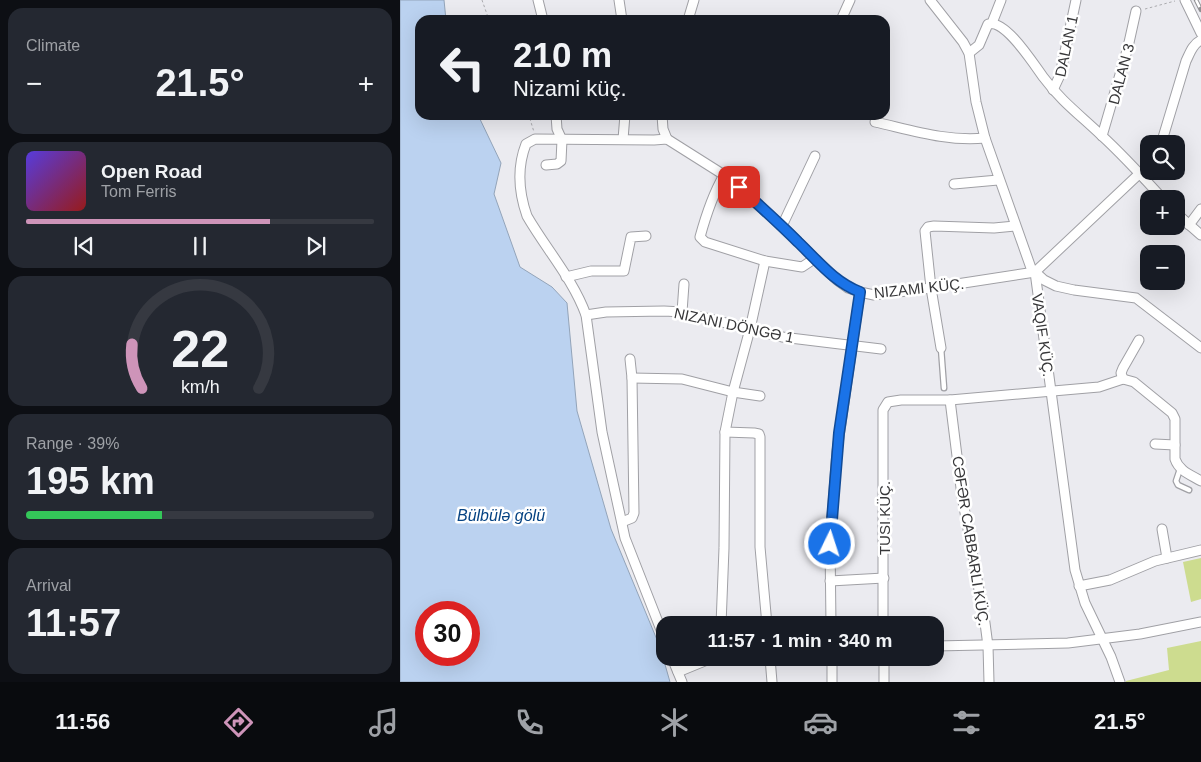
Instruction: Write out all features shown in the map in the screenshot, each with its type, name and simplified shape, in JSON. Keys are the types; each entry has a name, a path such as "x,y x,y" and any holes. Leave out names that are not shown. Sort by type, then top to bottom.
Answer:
{"street":[{"path":"538,0 542,15"},
{"path":"619,0 621,15"},
{"path":"690,15 694,0"},
{"path":"843,15 850,0"},
{"name":"VAQIF KÜÇ.","path":"930,0 963,42 969,53 976,102 985,138 1015,226 1029,263 1035,272 1050,390 1079,586 1120,682"},
{"path":"969,53 979,45 986,27 992,23 1001,0"},
{"name":"DALAN 1","path":"1053,90 1060,75 1076,0"},
{"path":"1185,0 1201,33"},
{"name":"DALAN 3","path":"1102,136 1128,47 1136,11"},
{"path":"992,23 1003,28 1024,50 1063,102 1102,136 1140,175"},
{"path":"1164,135 1190,50 1201,40"},
{"path":"546,165 557,164 561,161 562,140 557,129 556,120"},
{"path":"623,139 625,120"},
{"path":"656,617 628,546 622,522 602,432 586,315 581,301 530,222 520,193 522,153 526,144 535,139 668,139 663,129 662,120"},
{"path":"875,122 968,140 985,138"},
{"name":"NIZAMI KÜÇ.","path":"668,139 724,175 848,288 874,295 888,294 1035,272"},
{"path":"782,226 815,156"},
{"path":"724,175 717,186 710,204 702,231 702,240 765,261 802,267 814,259"},
{"path":"1140,179 1035,272 1044,280 1063,288 1136,298 1201,348"},
{"path":"954,184 998,180"},
{"path":"1145,180 1154,190"},
{"path":"1189,225 1201,209"},
{"path":"1185,221 1201,235"},
{"path":"942,348 931,288 925,231 928,227 934,226 994,228 1015,226"},
{"path":"566,277 591,271 624,270 631,237 646,236"},
{"path":"721,616 726,432 733,392 750,329 765,261"},
{"path":"682,312 684,284"},
{"path":"831,616 830,544 837,451 860,292"},
{"name":"NIZANI DÖNGƏ 1","path":"586,315 606,312 682,312 782,337 881,349"},
{"path":"1123,380 1122,368 1139,340"},
{"path":"622,522 632,518 634,513 632,378 630,359"},
{"path":"632,378 682,379 733,392 760,396"},
{"path":"989,682 988,646 962,496 950,400 1099,387 1123,380 1134,382 1172,413 1175,419 1176,459 1180,469 1201,481"},
{"name":"TUSI KÜÇ.","path":"884,616 883,410 888,402 901,400 950,400"},
{"path":"726,432 754,433 759,434 760,437 760,547 765,616"},
{"path":"1155,444 1175,445"},
{"path":"1162,528 1167,558"},
{"path":"1079,586 1110,580 1155,561 1201,550"},
{"path":"830,581 884,578"},
{"path":"944,646 1068,643 1201,622"},
{"path":"675,666 682,682"},
{"path":"678,672 693,666"},
{"path":"771,666 772,682"},
{"path":"832,666 832,682"},
{"path":"884,666 884,682"}],"lane":[{"path":"942,348 944,388"},
{"path":"1180,469 1176,481 1182,488 1189,490"}],"path":[{"path":"482,0 487,15"},
{"path":"1136,11 1179,0"},
{"path":"530,120 535,139"}],"green space":[{"path":"1201,558 1201,599 1191,602 1183,562"},
{"path":"1201,641 1201,682 1126,682 1169,670 1167,648"}],"water":[{"name":"Bülbülə gölü","path":"400,0 444,0 446,15 415,15 415,120 480,120 501,163 494,194 520,267 552,287 567,303 577,411 611,529 656,637 656,666 665,666 670,682 400,682"}],"railway":[{"path":"1196,0 1201,10"}],"route":[{"path":"739,187 837,280 848,288 860,292 839,433 830,544"}]}
